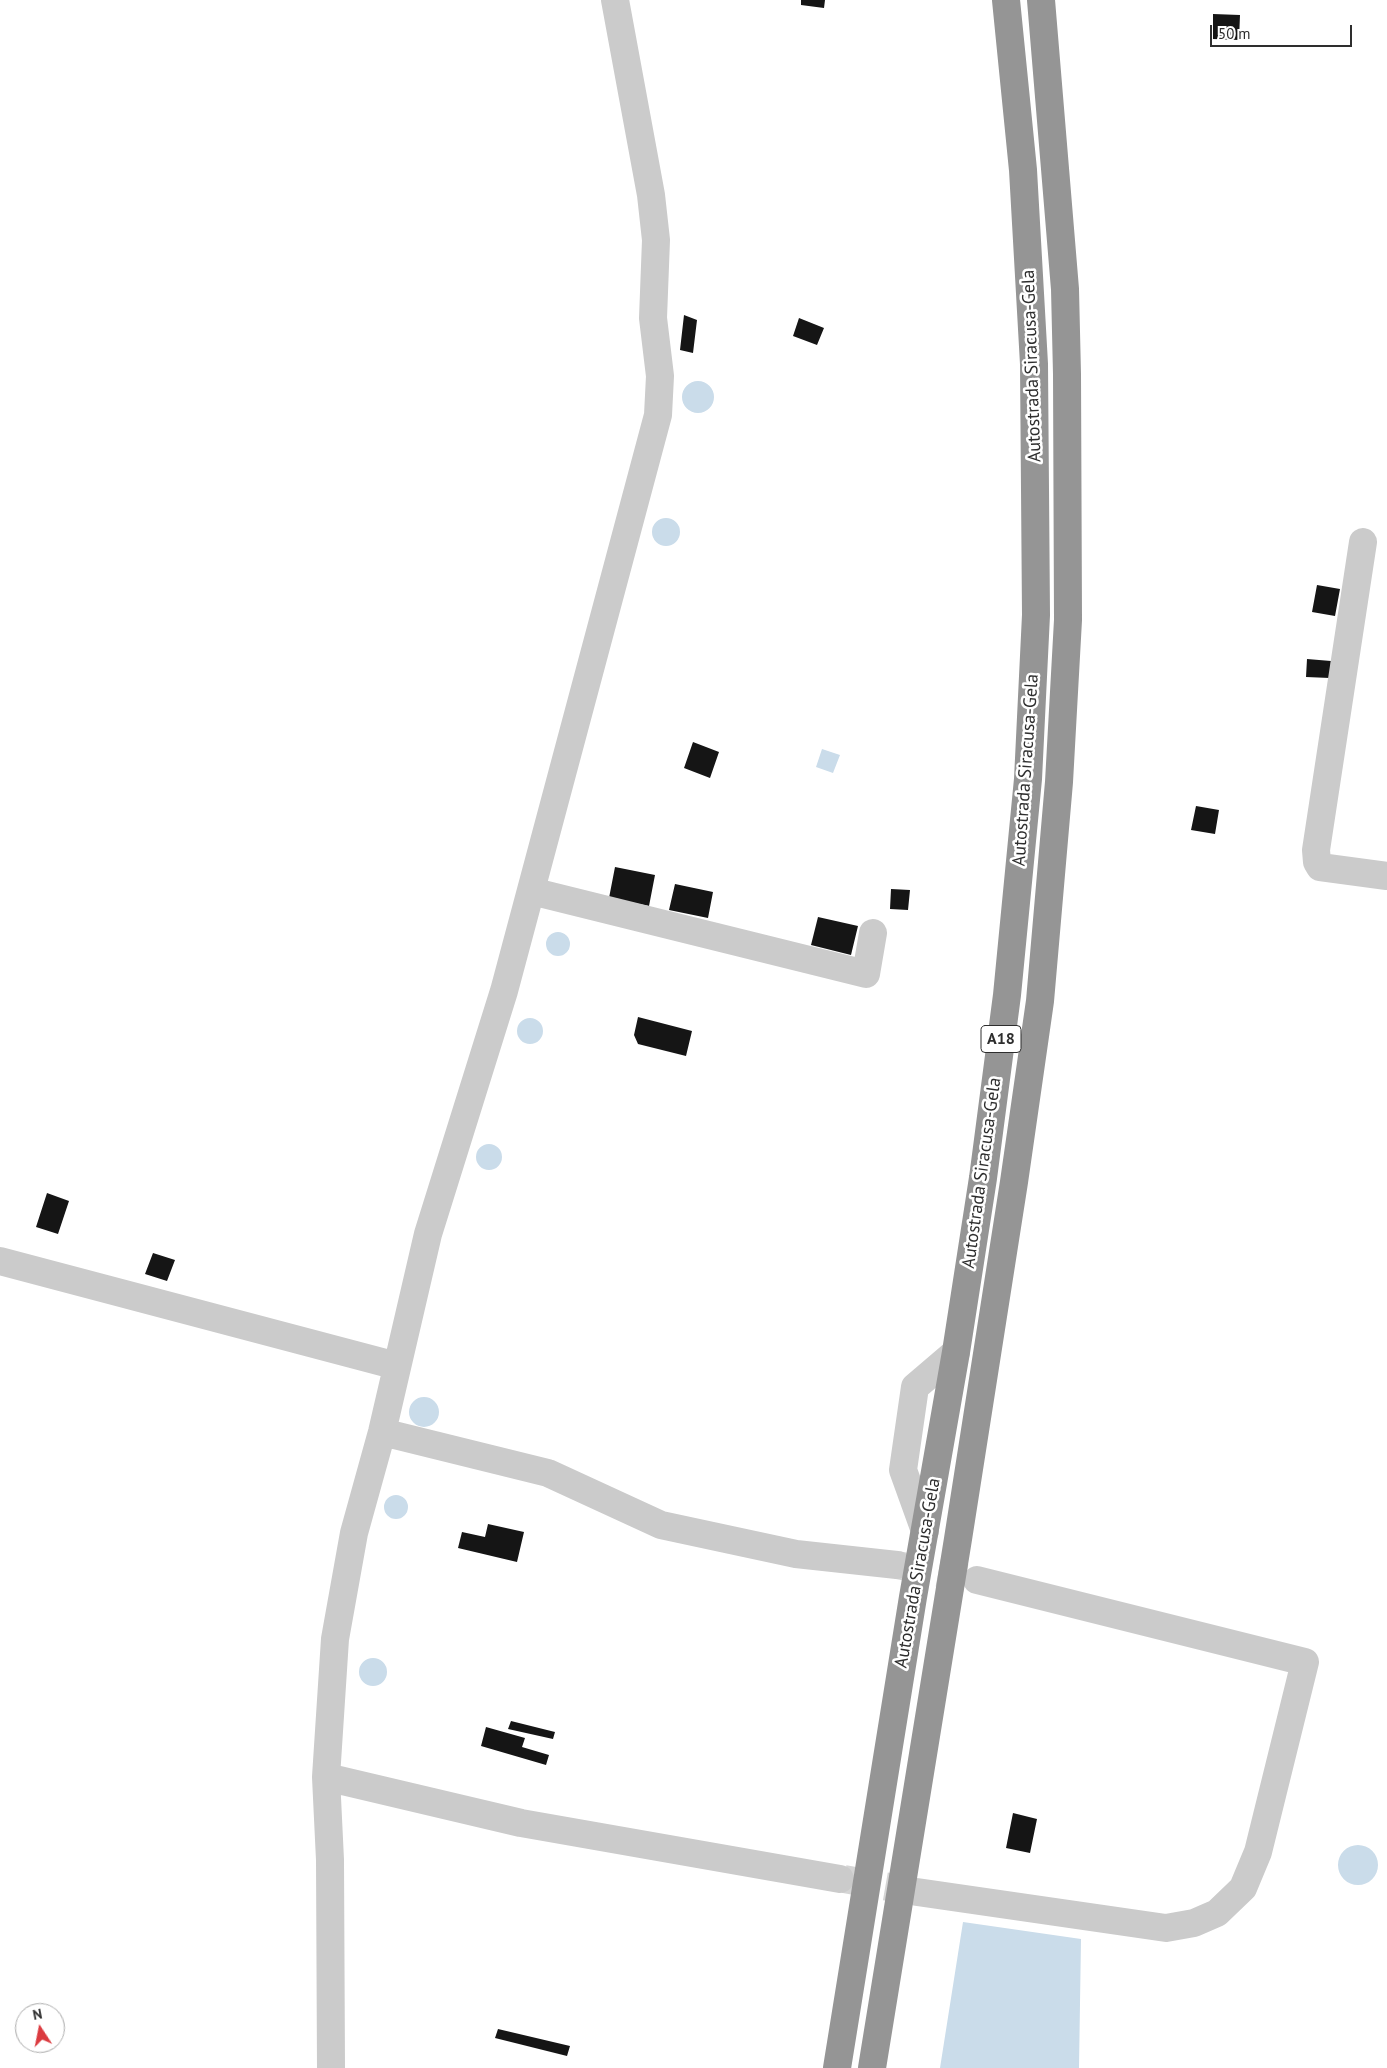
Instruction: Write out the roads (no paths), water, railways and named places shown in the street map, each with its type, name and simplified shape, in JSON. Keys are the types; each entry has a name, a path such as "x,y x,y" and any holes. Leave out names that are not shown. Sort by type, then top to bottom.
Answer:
{"highway":[{"name":"Autostrada Siracusa-Gela","path":"837,2068 924,1531 956,1352 983,1178 1007,995 1028,779 1036,615 1034,364 1023,170 1006,0"},
{"name":"Autostrada Siracusa-Gela","path":"872,2068 957,1549 1025,1106 1040,1001 1059,782 1068,620 1067,374 1065,289 1041,0"}],"street":[{"path":"331,2068 330,1860 326,1777 336,1639 354,1533 382,1432 428,1234 504,991 658,415 660,376 653,318 656,240 652,204 615,0"},
{"path":"1363,542 1316,850 1317,862 1320,867 1387,876"},
{"path":"531,892 866,974 873,933"},
{"path":"0,1261 397,1366"},
{"path":"382,1432 548,1473 661,1525 796,1554 897,1565"},
{"path":"917,1892 1166,1928 1194,1923 1217,1913 1243,1888 1258,1852 1305,1662 977,1580"},
{"path":"326,1777 521,1823 840,1879"}],"water":[{"path":"698,381 704,382 709,386 713,391 713,403 709,408 704,412 698,413 692,412 687,408 683,403 682,397 683,391 687,386 692,382"},
{"path":"666,518 676,522 680,532 676,542 666,546 656,542 652,532 656,522"},
{"path":"822,749 840,755 833,773 816,767"},
{"path":"558,932 567,935 570,944 567,953 558,956 549,953 546,944 549,935"},
{"path":"530,1018 539,1022 543,1031 539,1040 530,1044 521,1040 517,1031 521,1022"},
{"path":"489,1144 498,1148 502,1157 498,1166 489,1170 480,1166 476,1157 480,1148"},
{"path":"424,1397 435,1401 439,1412 435,1423 424,1427 413,1423 409,1412 413,1401"},
{"path":"396,1495 405,1498 408,1507 405,1516 396,1519 387,1516 384,1507 387,1498"},
{"path":"373,1658 383,1662 387,1672 383,1682 373,1686 363,1682 359,1672 363,1662"},
{"path":"1362,1845 1369,1848 1375,1854 1378,1865 1377,1873 1369,1882 1362,1885 1354,1885 1347,1882 1339,1873 1338,1861 1341,1854 1350,1846"},
{"path":"963,1922 1081,1939 1079,2068 940,2068"}],"tunnel":[{"path":"897,1565 976,1580"},
{"path":"844,1879 917,1892"}]}
